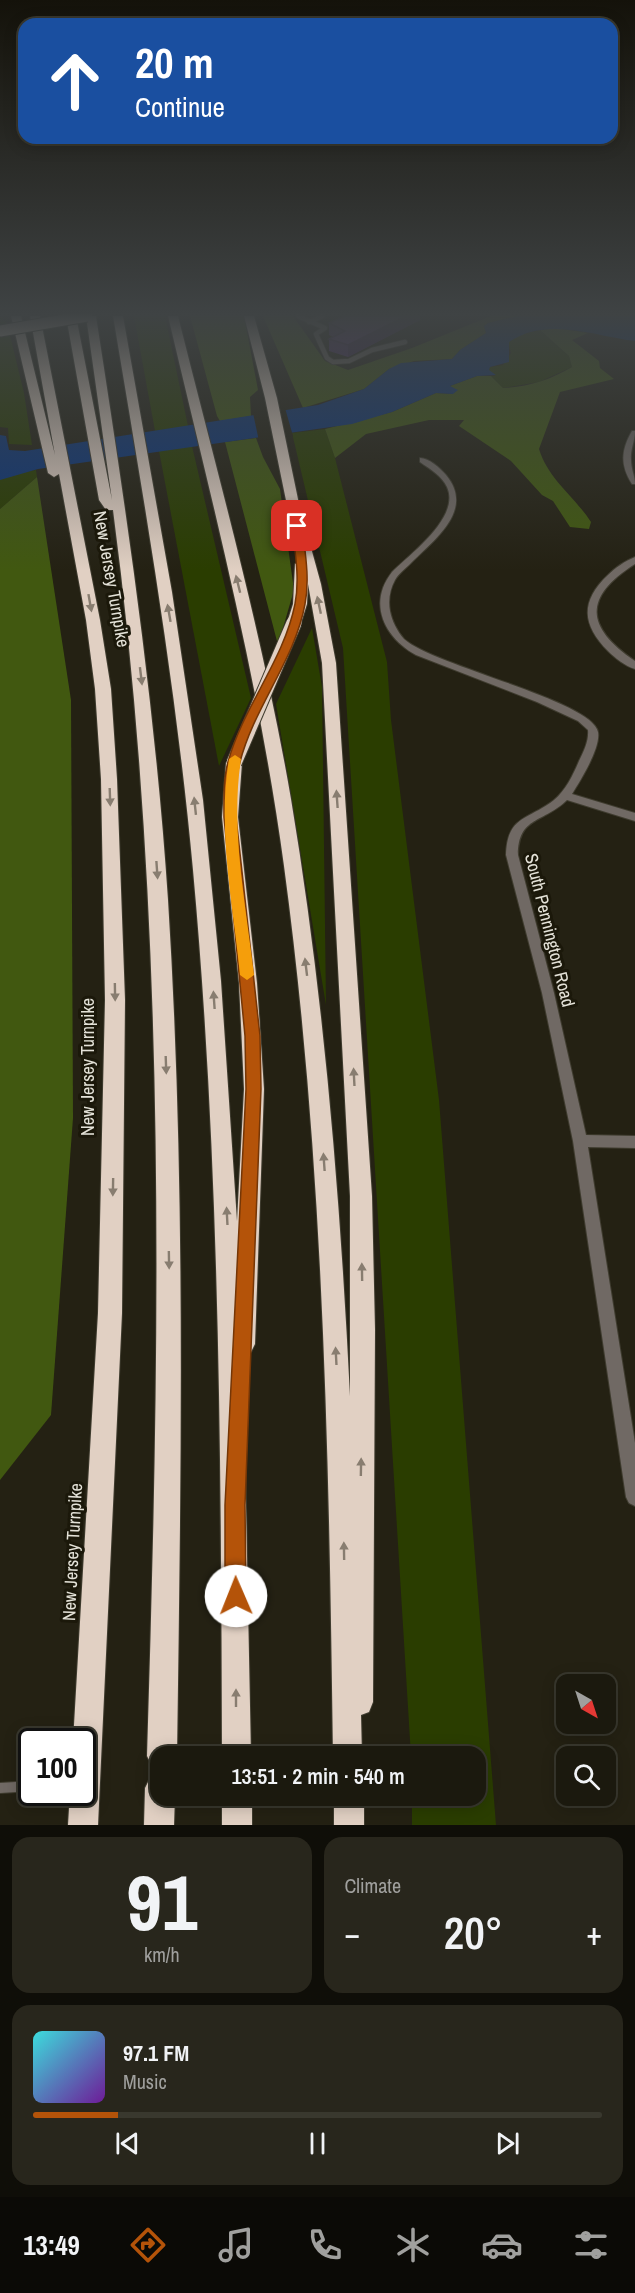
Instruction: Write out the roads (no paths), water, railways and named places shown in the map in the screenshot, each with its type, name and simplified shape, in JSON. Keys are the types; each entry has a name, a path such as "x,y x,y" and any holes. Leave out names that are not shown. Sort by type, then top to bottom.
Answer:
{"highway":[{"path":"36,401 44,434 61,480"},
{"path":"51,401 57,432 61,480"},
{"path":"86,401 91,427 106,473"},
{"name":"New Jersey Turnpike","path":"103,401 107,424 106,473 121,524 142,687 151,778 164,995 169,1313 168,1511 162,1746"},
{"path":"133,401 181,683 207,918 223,1131 231,1305 237,1746"},
{"path":"194,401 256,661 293,864 307,978 320,1111 335,1348 342,1484 348,1746"},
{"path":"235,1505 254,1089 248,983 230,817 234,763 294,623 300,604 303,567 294,506 273,401"},
{"name":"New Jersey Turnpike","path":"61,480 80,545 104,700 109,779 115,1000 110,1313 87,1728"},
{"path":"294,506 307,551 329,663 360,1184 363,1330 358,1746"},
{"name":"New Jersey Turnpike","path":"83,1806 83,1825"},
{"path":"159,1825 160,1806"},
{"path":"237,1806 237,1825"},
{"path":"349,1806 349,1825"},
{"path":"357,1825 358,1806"}],"street":[{"path":"635,433 625,458 635,482"},
{"path":"423,460 446,477 453,488 454,509 447,521 390,579 385,606 391,629 413,649 435,660 559,708 587,723 594,730 594,737 565,796 635,817"},
{"path":"633,665 613,650 602,636 593,620 591,605 594,593 605,579 635,560"},
{"name":"South Pennington Road","path":"565,796 529,818 516,829 511,841 512,855 548,993 580,1141 634,1486"},
{"path":"580,1141 635,1142"}],"lane":[{"path":"0,1788 18,1787"}],"water":[{"path":"329,401 417,401 392,412 352,424 38,469 0,480 0,435 6,436 9,450 25,451 318,405"}]}
